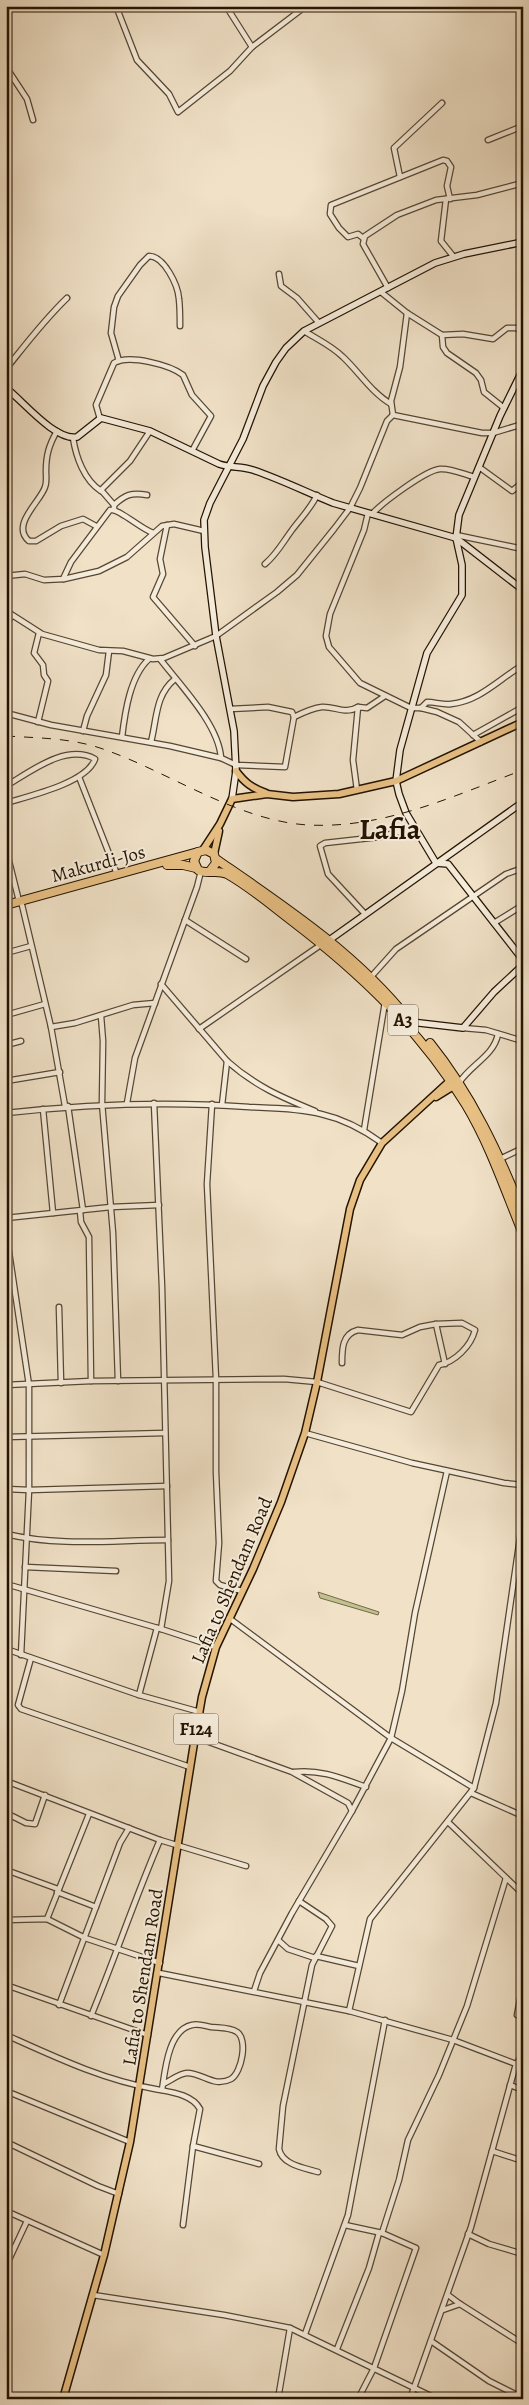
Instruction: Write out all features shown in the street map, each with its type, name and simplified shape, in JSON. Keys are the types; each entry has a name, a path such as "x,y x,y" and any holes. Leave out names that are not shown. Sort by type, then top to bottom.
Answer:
{"highway":[{"name":"Makurdi-Jos","path":"6,910 21,903 201,851"},
{"name":"A3","path":"201,851 215,857 254,885 370,978 411,1022 438,1053 480,1118 523,1214"},
{"path":"198,870 194,858 201,851"},
{"path":"210,871 215,866 215,857"},
{"name":"Makurdi-Jos","path":"6,905 21,903 162,866 174,864 198,870"},
{"name":"A3","path":"198,870 218,871 234,878 325,942 422,1040 456,1080 523,1234"}],"main road":[{"path":"201,851 220,824 232,798 267,794 311,797 357,790 396,781 523,722"},
{"path":"236,768 243,781 253,789 267,794"},
{"path":"215,857 220,824"},
{"name":"Lafia to Shendam Road","path":"63,2399 104,2255 130,2142 159,1973 190,1767 208,1671 216,1647 281,1502 305,1433 317,1382 350,1209 360,1180 382,1143 430,1100 456,1080"}],"street":[{"path":"116,6 138,60 169,94 178,112 230,70 252,46 306,6"},
{"path":"226,6 252,46"},
{"path":"6,67 27,98 34,120"},
{"path":"400,177 394,148 442,103"},
{"path":"488,140 523,126"},
{"path":"388,288 363,244 363,238 359,234 350,237 346,235 332,216 330,208 334,204 443,160 447,161 451,170 447,186 448,199 441,242 452,256"},
{"path":"398,164 408,174"},
{"path":"363,238 397,215 436,200 478,195 523,183"},
{"path":"232,798 236,768 230,709 216,636 204,520 210,503 229,467 276,362 286,348 304,331 435,263 452,256 523,242"},
{"path":"119,361 111,333 114,307 118,296 140,264 149,256 156,257 161,261 176,287 179,297 180,326"},
{"path":"279,274 280,286 297,298 318,323"},
{"path":"382,292 407,313 442,335 463,334 493,340 508,328 517,328 523,334"},
{"path":"6,369 42,322 67,298"},
{"path":"390,404 400,368 407,313"},
{"path":"304,331 343,357 390,404 393,415"},
{"path":"442,335 442,347 447,353 476,374 484,392 504,408"},
{"path":"100,419 96,405 109,371 119,361 158,364 183,375 192,395 211,416 192,452"},
{"path":"436,863 406,813 396,781 402,738 430,646 462,595 462,565 456,536 458,515 523,369"},
{"path":"6,388 48,427 73,438"},
{"path":"393,415 482,433 493,433 523,424"},
{"path":"6,612 39,632 91,648 132,653 148,659 160,660 216,636 277,592 296,575 350,508 370,468 387,422 393,415"},
{"path":"100,419 150,431 192,452 229,467 238,466 253,470 333,503 456,536 523,549"},
{"path":"73,438 92,427 100,419"},
{"path":"57,431 47,453 46,487 28,514 24,528 25,537 28,541 35,542 61,526 83,518 96,526"},
{"path":"101,491 130,461 150,431"},
{"path":"73,438 78,460 87,478 114,507 138,526 153,532"},
{"path":"479,467 512,491 523,482"},
{"path":"474,477 452,470 434,470 388,498 370,514 330,614 326,636 329,647 360,683 411,708 421,708 437,712 459,722 481,742"},
{"path":"63,579 71,562 105,514 128,494 147,495"},
{"path":"265,564 281,549 287,537 313,504 317,495"},
{"path":"167,525 160,559 163,574 153,598 195,646"},
{"path":"6,576 25,574 44,580 63,579 99,571 127,557 139,548 159,527 179,525 204,531"},
{"path":"456,536 523,590"},
{"path":"6,624 12,616"},
{"path":"38,722 48,681 44,675 43,665 34,653 39,632"},
{"path":"83,731 87,716 106,675 109,651"},
{"path":"122,737 127,702 138,671 148,659"},
{"path":"160,660 210,726 218,743 221,758"},
{"path":"421,708 427,702 449,704 490,690 523,665"},
{"path":"151,742 157,706 164,692 176,679"},
{"path":"294,717 322,707 342,711 352,711 358,707 367,708 385,696"},
{"path":"6,713 38,722 151,742 221,758 236,768 285,767 294,717 292,712 268,707 230,709"},
{"path":"357,790 353,760 358,707"},
{"path":"473,734 523,707"},
{"path":"6,786 64,756 95,758 92,766 79,777 6,803"},
{"path":"79,777 117,874"},
{"path":"199,1029 523,802"},
{"path":"365,914 328,874 320,846 326,843 379,836 415,828"},
{"path":"6,850 51,1027 67,1106 81,1222 89,1236 92,1381"},
{"path":"436,863 448,864 523,960"},
{"path":"370,978 396,949 506,874 523,868"},
{"path":"127,1103 135,1058 184,920 198,870"},
{"path":"494,923 523,905"},
{"path":"184,920 246,959"},
{"path":"6,953 31,946"},
{"path":"463,1028 494,992 523,965"},
{"path":"161,984 227,1061 265,1090 364,1130 382,1143"},
{"path":"364,1130 385,1001"},
{"path":"51,1027 101,1016 133,1005 155,1003"},
{"path":"6,1016 45,1004"},
{"path":"101,1016 103,1042 102,1104 111,1207 118,1381"},
{"path":"411,1022 486,1030 523,1041"},
{"path":"456,1080 487,1054 498,1034"},
{"path":"6,1044 21,1041"},
{"path":"222,1105 227,1061"},
{"path":"6,1081 60,1072"},
{"path":"6,1113 67,1106 154,1103 212,1104 322,1114"},
{"path":"139,1695 159,1628 169,1581 159,1205 154,1103"},
{"path":"212,1104 207,1184 216,1379 216,1472 219,1543 216,1581 220,1585 242,1591"},
{"path":"43,1109 53,1213"},
{"path":"500,1159 523,1148"},
{"path":"6,1218 111,1207 159,1205"},
{"path":"6,1232 29,1384 29,1490 26,1589 21,1655"},
{"path":"59,1307 61,1383"},
{"path":"6,1385 92,1381 266,1378 317,1382 411,1412 439,1365 455,1359 473,1337 475,1330 462,1323 436,1324 402,1335 352,1331 344,1342 342,1363"},
{"path":"436,1324 445,1364"},
{"path":"6,1437 165,1433"},
{"path":"305,1433 447,1471 523,1485"},
{"path":"254,1991 260,1973 299,1901 366,1787 391,1738 402,1691 415,1613 447,1471"},
{"path":"6,1489 167,1486"},
{"path":"350,2011 370,1919 474,1788 497,1695 523,1517"},
{"path":"6,1534 27,1539 70,1544 168,1540"},
{"path":"26,1567 116,1571"},
{"path":"6,1584 159,1628 216,1647"},
{"path":"229,1618 391,1738 474,1788"},
{"path":"6,1650 139,1695 200,1712"},
{"path":"31,1658 18,1705 21,1709 190,1767"},
{"path":"195,1737 292,1772 348,1803 352,1811"},
{"path":"292,1772 310,1770 326,1773 366,1787"},
{"path":"6,1781 160,1840 246,1866"},
{"path":"471,1793 523,1816"},
{"path":"6,1813 26,1823 35,1824 45,1795"},
{"path":"47,1919 89,1814"},
{"path":"448,1822 521,1892 523,1886"},
{"path":"59,2005 120,1843 129,1828"},
{"path":"90,2016 119,1949 137,1893 160,1840"},
{"path":"6,1870 96,1907"},
{"path":"337,2349 381,2233 399,2180 408,2140 453,2040 479,1970 506,1878"},
{"path":"299,1901 331,1924 315,1957 304,2001 283,2106 279,2149 280,2155 286,2161 318,2172"},
{"path":"6,1920 47,1919 85,1938 160,1963"},
{"path":"278,1940 288,1949 359,1966"},
{"path":"159,1973 350,2011 453,2040 516,2064"},
{"path":"517,2015 523,1984"},
{"path":"6,1985 148,2035"},
{"path":"305,2334 345,2225 352,2200 385,2020"},
{"path":"162,2090 163,2084 173,2044 189,2025 195,2024 232,2030 241,2036 244,2043 240,2068 230,2079 214,2082 200,2075 187,2073 163,2084"},
{"path":"6,2035 94,2073 182,2095 198,2106 199,2119 193,2146 183,2225"},
{"path":"410,2399 443,2310 468,2234 516,2064 523,2055"},
{"path":"510,2085 523,2090"},
{"path":"6,2091 130,2142"},
{"path":"6,2142 98,2186 119,2194"},
{"path":"193,2146 259,2164"},
{"path":"492,2150 523,2161"},
{"path":"6,2211 104,2255"},
{"path":"6,2266 27,2222"},
{"path":"345,2225 381,2233 416,2248 374,2368 358,2399"},
{"path":"468,2234 489,2244 523,2254"},
{"path":"93,2295 224,2315 290,2328 337,2349 436,2399"},
{"path":"448,2295 523,2344"},
{"path":"443,2310 460,2304"},
{"path":"278,2399 290,2328"},
{"path":"431,2341 490,2381 523,2398"}],"shaded area":[{"path":"318,1592 379,1612 378,1615 320,1598"}],"railway":[{"path":"6,736 66,740 100,748 125,757 228,805 281,821 308,825 364,822 391,816 444,800 523,770"}],"district":[{"name":"Lafia","path":"390,829"}]}
